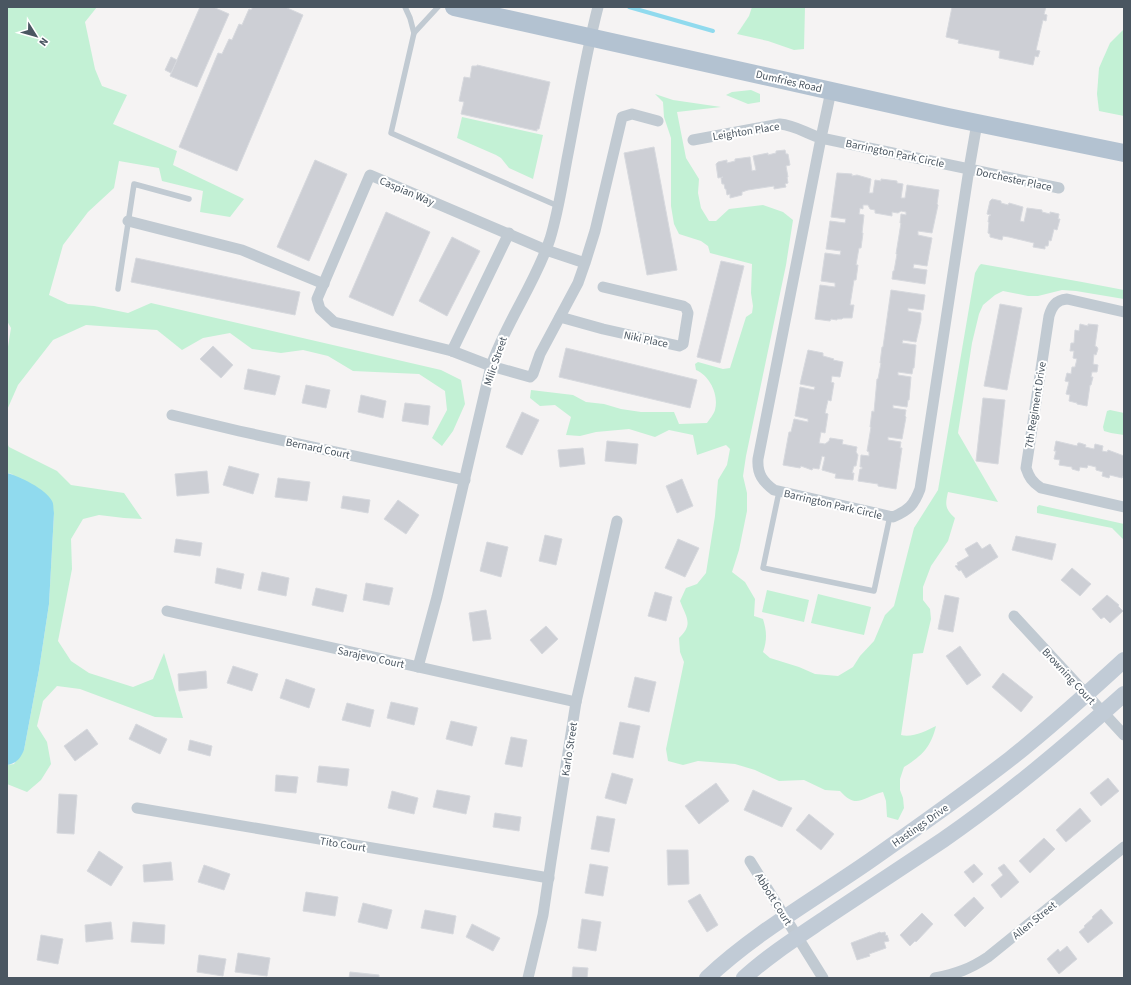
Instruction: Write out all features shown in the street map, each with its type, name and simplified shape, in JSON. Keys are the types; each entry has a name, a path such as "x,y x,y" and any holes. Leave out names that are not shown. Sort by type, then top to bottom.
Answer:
{"main road":[{"name":"Dumfries Road","path":"454,7 977,123 1124,153"}],"street":[{"name":"Milic Street","path":"418,667 437,597 491,366 503,336 528,291 546,250 558,206 590,38 598,7"},
{"name":"Barrington Park Circle","path":"831,91 758,460 757,468 760,476 766,484 779,492 890,516 903,513 916,499 920,489 977,123"},
{"path":"491,366 530,377 533,374 540,354 578,283 585,263 595,231 622,117 632,114 658,120"},
{"name":"Leighton Place","path":"693,140 780,124 795,127 821,138"},
{"name":"Barrington Park Circle","path":"821,138 969,169"},
{"name":"Dorchester Place","path":"969,169 1059,188"},
{"name":"Caspian Way","path":"491,366 452,351 334,322 320,309 317,300 370,175 546,250"},
{"path":"128,221 242,250 324,284"},
{"path":"452,351 509,233"},
{"path":"546,250 585,263"},
{"name":"Niki Place","path":"560,317 641,338 679,346 683,344 688,313 686,308 683,306 603,287"},
{"name":"7th Regiment Drive","path":"1124,312 1067,299 1060,300 1055,303 1049,316 1026,468 1028,476 1033,483 1040,488 1124,507"},
{"name":"Bernard Court","path":"172,415 238,431 464,480"},
{"name":"Karlo Street","path":"528,978 544,915 576,702 617,521"},
{"name":"Sarajevo Court","path":"167,611 576,702"},
{"name":"Browning Court","path":"1014,616 1124,735"},
{"name":"Hastings Drive","path":"707,978 726,960 759,934 870,860 956,799 1010,758 1124,660"},
{"path":"744,978 754,968 798,936 944,839 1003,796 1124,694"},
{"name":"Tito Court","path":"137,808 549,878"},
{"name":"Allen Street","path":"935,978 973,967 988,957 1124,847"},
{"name":"Abbott Court","path":"750,861 823,978"}],"lane":[{"path":"405,7 414,33 391,133 558,206"},
{"path":"414,33 438,7"},
{"path":"118,289 134,184 189,199"},
{"path":"779,492 763,568 874,591 890,516"}],"green space":[{"path":"7,7 97,7 85,22 95,69 102,86 127,95 113,124 177,151 173,165 244,199 230,217 200,212 203,191 162,181 159,168 119,161 114,188 88,212 63,245 49,295 68,304 94,306 128,313 151,303 441,370 461,380 465,404 453,431 442,446 432,438 447,410 445,391 419,374 353,371 328,356 303,350 281,353 252,349 230,333 203,338 182,350 157,330 86,325 53,340 18,385 7,410 7,353 11,328 7,321"},
{"path":"752,7 805,7 804,49 794,50 768,41 737,34 749,16"},
{"path":"1124,29 1124,116 1099,111 1097,94 1099,68 1110,43"},
{"path":"751,90 760,94 760,102 748,104 726,95 732,92"},
{"path":"655,94 673,100 721,107 677,112 686,158 699,179 698,193 701,208 709,221 716,221 729,209 763,205 783,212 793,220 786,265 746,456 743,476 747,493 747,511 739,550 732,572 745,582 755,599 754,616 763,619 765,628 766,640 763,652 770,658 799,667 815,674 838,676 853,667 860,656 874,641 885,615 894,606 914,528 938,490 975,273 979,266 981,264 1124,290 1124,299 1062,290 1038,296 1028,296 1003,291 995,295 983,305 979,314 972,343 958,433 998,502 948,492 946,500 947,506 949,512 955,518 948,541 931,566 923,587 923,600 930,609 931,619 923,653 913,654 901,735 914,735 936,726 931,740 925,750 921,755 904,767 900,779 900,790 904,808 898,820 887,817 886,801 883,792 856,801 846,797 840,791 825,790 804,780 779,781 755,770 735,764 698,761 683,765 668,761 666,749 684,662 680,652 679,638 684,633 687,624 686,616 680,601 686,588 697,584 706,573 715,516 718,480 727,465 730,449 726,445 697,455 693,435 669,430 655,437 629,429 596,432 580,436 566,435 571,417 555,405 540,406 530,398 531,390 573,395 586,402 604,404 621,409 641,412 674,412 679,424 707,423 713,415 716,404 714,392 709,381 696,370 695,364 698,362 723,369 730,368 746,317 752,313 752,264 710,253 708,246 701,241 679,234 674,224 671,206 671,138 664,117 663,102"},
{"path":"462,117 543,135 533,179 509,168 501,158 496,155 457,138"},
{"path":"1110,410 1124,413 1124,435 1104,431 1103,427 1107,411"},
{"path":"7,443 9,447 57,471 71,485 124,493 142,519 99,515 83,519 71,539 72,569 58,641 71,661 89,673 133,687 153,679 164,653 183,718 155,717 80,689 57,686 43,701 37,726 47,742 51,764 41,780 27,792 7,784 7,765 14,764 24,750 39,670 49,604 54,513 12,474 7,473"},
{"path":"1039,505 1124,524 1124,540 1112,528 1037,513 1037,507"},
{"path":"767,590 809,600 804,622 762,612"},
{"path":"818,594 871,607 864,635 811,623"}],"water":[{"path":"7,473 25,480 49,496 53,502 54,513 49,604 39,670 24,750 18,760 7,765"}],"building":[{"path":"200,7 213,7 229,14 197,87 170,76"},
{"path":"253,7 285,7 303,15 237,171 179,147 218,53 222,54 229,39 232,40 239,24 242,25 249,9 251,10"},
{"path":"952,7 1046,7 1044,14 1047,15 1046,21 1043,20 1036,50 1040,51 1038,57 1035,56 1033,65 999,58 1000,51 958,43 959,40 946,37"},
{"path":"171,57 177,60 171,73 165,70"},
{"path":"477,65 550,82 539,129 537,129 537,131 461,114 464,102 459,101 464,77 470,78 472,66"},
{"path":"654,147 677,270 647,275 624,153"},
{"path":"785,150 786,154 788,154 790,165 786,166 788,183 785,184 786,187 774,189 774,186 748,190 742,192 742,195 730,198 730,194 727,195 724,184 722,184 721,178 723,177 718,178 716,164 718,162 727,160 727,163 735,161 735,159 750,157 752,171 756,170 753,156 768,153 768,155 776,153 776,151"},
{"path":"315,160 347,174 309,261 277,247"},
{"path":"837,173 852,174 852,176 857,175 871,179 869,193 873,193 875,180 881,181 881,179 897,181 897,183 903,184 901,198 905,198 907,185 939,190 938,205 932,233 918,231 918,235 932,238 927,266 914,264 913,268 927,270 925,284 892,279 897,254 901,214 906,215 906,212 892,212 892,216 875,213 875,210 870,209 868,205 863,205 863,209 860,208 859,214 864,215 863,233 861,248 859,248 856,265 858,265 856,280 854,280 850,305 854,305 852,318 837,320 831,319 830,321 815,319 820,285 835,287 835,283 821,281 825,253 840,255 841,251 826,249 830,221 845,223 846,219 831,217"},
{"path":"992,199 1001,201 1001,203 1008,205 1009,203 1023,207 1020,221 1024,222 1027,208 1042,210 1042,212 1050,214 1050,212 1059,214 1058,219 1060,219 1057,230 1054,229 1048,246 1045,246 1045,249 1033,247 1034,243 1009,237 1003,236 1002,240 990,237 990,234 988,233 988,222 989,216 991,215 987,214 990,201"},
{"path":"386,212 430,232 393,316 349,297"},
{"path":"452,237 480,251 447,316 419,301"},
{"path":"136,258 300,292 295,315 131,282"},
{"path":"721,261 744,266 720,363 697,357"},
{"path":"891,290 925,295 923,310 908,308 908,311 921,313 916,342 903,340 902,343 916,345 912,374 898,372 898,375 911,377 907,407 893,405 893,408 906,410 902,439 888,437 888,440 901,442 900,448 902,448 896,489 858,481 860,469 862,469 862,467 860,467 861,455 869,456 869,452 867,451 872,411 874,412 877,379 881,363"},
{"path":"1000,304 1022,308 1007,390 984,386"},
{"path":"1080,324 1088,326 1088,324 1098,325 1095,346 1098,349 1096,355 1094,354 1093,364 1098,365 1097,372 1092,372 1091,377 1093,377 1090,385 1087,406 1069,401 1070,395 1066,394 1069,382 1065,381 1067,373 1071,374 1072,367 1075,367 1077,359 1073,358 1074,351 1070,351 1071,343 1074,343 1075,330 1079,331"},
{"path":"213,346 233,365 221,378 200,359"},
{"path":"566,348 697,380 690,408 559,377"},
{"path":"808,350 823,353 823,356 843,362 840,377 832,376 831,382 834,383 831,401 828,400 825,413 828,414 825,433 821,432 819,443 825,444 830,438 843,440 842,444 857,447 856,452 858,455 856,466 854,466 852,473 854,473 853,480 835,478 836,474 822,470 825,457 822,456 819,469 813,468 812,470 801,466 800,468 783,465 789,432 791,432 794,419 808,422 808,419 795,416 800,387 814,390 815,387 800,384"},
{"path":"248,369 280,376 275,395 244,389"},
{"path":"306,385 330,390 326,408 302,403"},
{"path":"361,395 386,401 383,418 358,412"},
{"path":"983,398 1005,400 998,464 976,461"},
{"path":"405,403 430,406 428,425 402,421"},
{"path":"522,412 539,420 522,455 506,447"},
{"path":"607,441 638,444 636,464 605,461"},
{"path":"1056,441 1077,446 1078,443 1080,443 1086,445 1085,447 1094,449 1095,444 1103,446 1102,451 1107,452 1108,450 1124,456 1124,474 1122,478 1110,475 1109,478 1102,476 1103,472 1096,470 1096,467 1088,465 1087,468 1080,467 1079,471 1072,469 1072,467 1059,465 1060,460 1054,459"},
{"path":"583,448 585,464 560,467 558,450"},
{"path":"229,466 259,474 253,494 223,485"},
{"path":"207,471 209,493 177,496 175,474"},
{"path":"278,478 310,482 307,501 275,497"},
{"path":"682,479 693,506 677,513 666,486"},
{"path":"343,496 370,500 368,513 341,508"},
{"path":"398,500 419,515 406,534 384,519"},
{"path":"545,535 562,539 556,565 539,561"},
{"path":"1016,536 1056,544 1052,560 1012,550"},
{"path":"176,539 202,543 200,556 174,552"},
{"path":"678,539 699,548 685,577 665,568"},
{"path":"487,542 508,547 501,577 480,571"},
{"path":"977,542 982,549 990,544 998,557 966,578 961,570 959,571 955,566 958,565 957,563 969,556 965,549"},
{"path":"217,568 244,574 241,589 215,583"},
{"path":"1072,568 1091,584 1080,596 1061,580"},
{"path":"262,572 289,578 286,596 258,590"},
{"path":"366,583 393,588 389,605 363,600"},
{"path":"316,588 347,595 343,612 312,605"},
{"path":"655,592 672,597 666,621 648,616"},
{"path":"945,595 959,598 953,632 938,629"},
{"path":"1107,595 1119,605 1118,606 1123,611 1110,623 1104,617 1101,619 1092,609"},
{"path":"486,610 491,639 473,641 469,613"},
{"path":"546,626 558,639 542,654 530,640"},
{"path":"960,646 981,675 967,685 946,656"},
{"path":"233,666 258,674 252,691 227,683"},
{"path":"206,671 207,688 179,691 178,674"},
{"path":"1003,673 1033,697 1021,712 992,687"},
{"path":"635,677 656,682 649,712 628,707"},
{"path":"286,679 315,689 309,708 280,698"},
{"path":"391,702 418,708 414,725 387,718"},
{"path":"347,703 374,710 370,727 342,720"},
{"path":"451,721 477,727 472,746 446,739"},
{"path":"620,722 640,726 633,758 613,754"},
{"path":"136,724 167,739 160,754 129,739"},
{"path":"87,729 98,744 75,761 64,746"},
{"path":"511,737 527,740 522,767 505,764"},
{"path":"190,740 212,746 210,756 188,750"},
{"path":"319,766 349,769 347,786 317,782"},
{"path":"612,773 633,779 626,804 605,798"},
{"path":"276,775 298,777 296,793 275,791"},
{"path":"1108,778 1119,791 1101,806 1090,793"},
{"path":"716,783 729,801 699,824 685,806"},
{"path":"437,790 470,796 466,814 433,807"},
{"path":"753,790 792,808 782,827 744,810"},
{"path":"392,791 418,798 414,814 388,808"},
{"path":"59,794 77,795 74,834 57,833"},
{"path":"1080,808 1091,821 1066,842 1056,830"},
{"path":"495,813 521,817 519,831 493,827"},
{"path":"809,814 834,834 821,850 796,830"},
{"path":"597,816 615,819 609,852 591,849"},
{"path":"1044,838 1055,849 1030,873 1019,861"},
{"path":"667,850 688,850 689,884 668,885"},
{"path":"99,851 123,867 111,886 87,871"},
{"path":"171,862 173,880 144,882 143,865"},
{"path":"590,864 608,867 603,896 585,893"},
{"path":"974,864 983,874 973,883 964,872"},
{"path":"1004,864 1019,882 1001,898 991,885 1003,875 998,868"},
{"path":"204,865 230,874 224,890 198,882"},
{"path":"306,892 338,897 335,916 303,911"},
{"path":"700,894 718,925 707,932 688,901"},
{"path":"974,897 984,908 965,927 954,915"},
{"path":"363,903 392,910 387,929 358,922"},
{"path":"1101,909 1113,923 1088,943 1079,932"},
{"path":"425,910 456,916 453,934 421,928"},
{"path":"922,913 933,924 916,942 915,941 910,946 900,935"},
{"path":"582,919 601,922 596,951 578,948"},
{"path":"111,922 113,939 86,942 85,925"},
{"path":"133,922 165,925 164,944 131,942"},
{"path":"472,924 500,938 493,951 466,937"},
{"path":"880,932 885,932 886,936 887,935 889,941 884,942 886,948 869,954 870,956 857,960 851,943"},
{"path":"41,935 63,939 58,964 37,960"},
{"path":"1067,946 1077,959 1059,974 1047,959 1058,949 1060,952"},
{"path":"238,953 270,958 267,976 235,972"},
{"path":"199,955 226,959 223,976 197,972"},
{"path":"573,967 588,968 587,978 572,978"},
{"path":"350,972 379,975 379,978 349,978"}],"waterway":[{"path":"629,7 713,31"}]}
